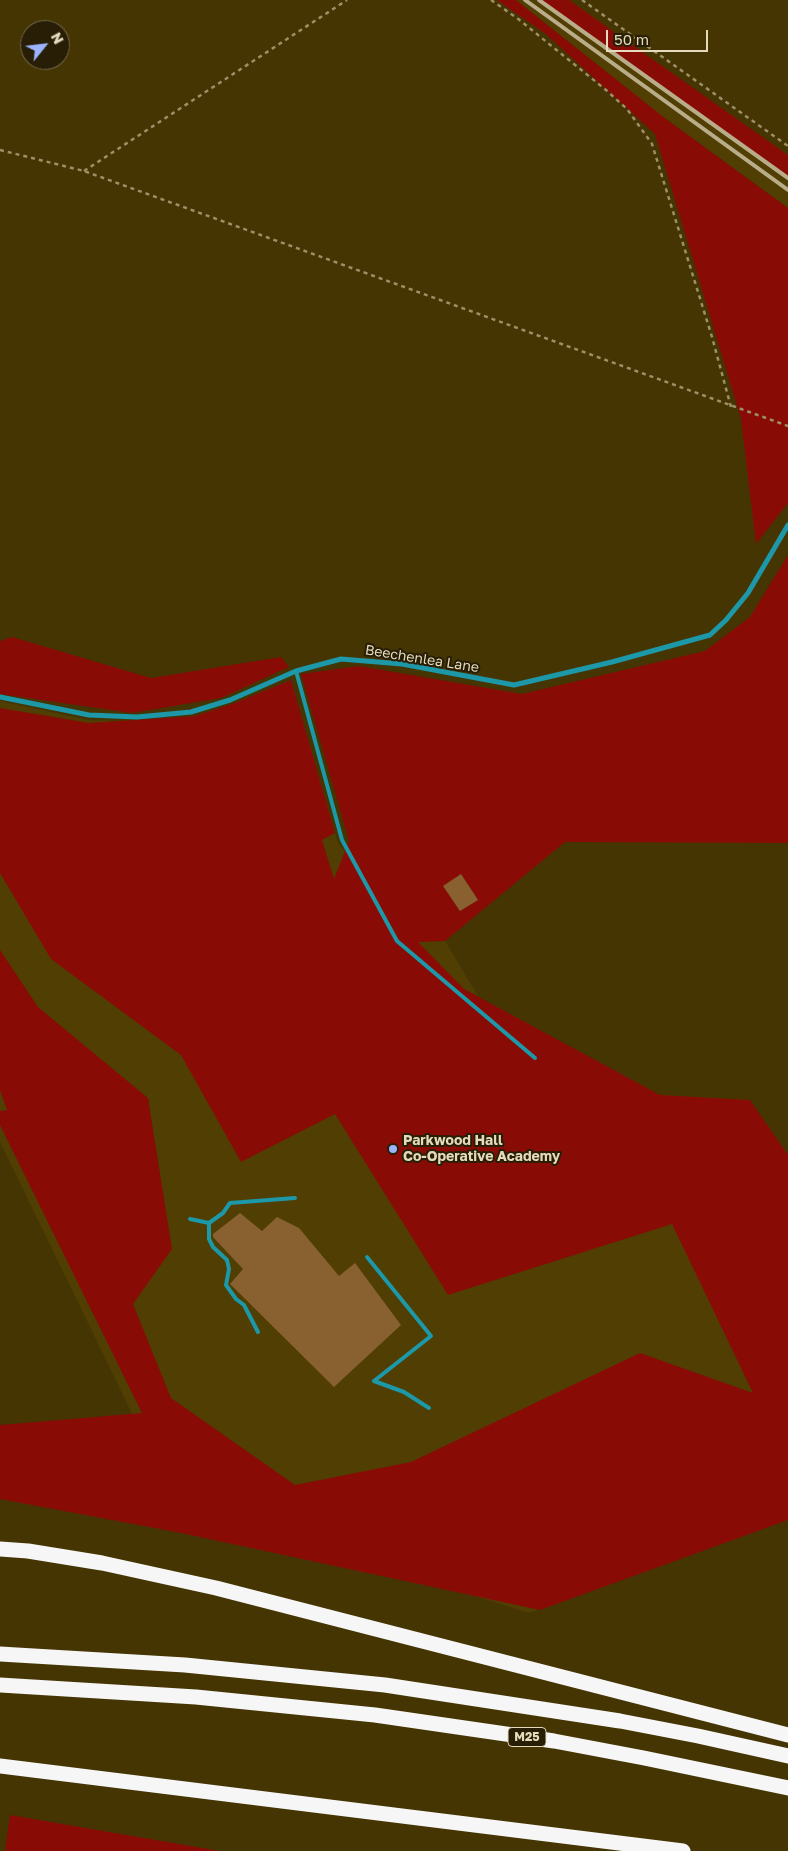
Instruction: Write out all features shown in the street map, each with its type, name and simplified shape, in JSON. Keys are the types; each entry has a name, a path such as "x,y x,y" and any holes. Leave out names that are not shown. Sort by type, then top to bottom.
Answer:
{"highway":[{"path":"0,1548 94,1561 216,1588 788,1735"},
{"name":"M25","path":"0,1654 185,1665 385,1685 620,1722 698,1736 788,1756"},
{"name":"M25","path":"0,1685 196,1696 374,1715 554,1741 788,1788"},
{"path":"0,1766 684,1851"}],"street":[{"name":"Beechenlea Lane","path":"0,697 89,715 137,717 191,712 230,700 296,670 341,658 402,664 514,685 612,662 710,635 726,620 748,593 788,525"}],"lane":[{"path":"296,670 342,840 397,941 535,1058"},
{"path":"190,1219 209,1223 223,1213 230,1203 295,1198"},
{"path":"209,1223 209,1239 213,1247 227,1260 229,1269 226,1285 236,1299 244,1305 258,1332"},
{"path":"367,1257 431,1336 374,1381 404,1392 430,1408"}],"path":[{"path":"84,171 347,0"},
{"path":"490,0 517,18 606,90 627,109 652,144 704,309 731,407"},
{"path":"582,0 788,146"},
{"path":"0,150 84,171 731,407 788,426"}],"shaded area":[{"path":"497,0 569,0 788,155 788,208 666,119"},
{"path":"497,0 516,0 666,119 788,208 788,503 756,544 741,419 655,134 547,35"},
{"path":"540,0 569,0 788,155 788,177"},
{"name":"Parkwood Hall Co-Operative Academy","path":"788,555 788,843 565,842 445,941 418,942 464,989 660,1095 750,1100 788,1155 788,1520 540,1610 181,1533 0,1499 0,1425 142,1413 0,1125 0,1111 7,1110 0,1090 0,950 38,1007 148,1098 172,1249 133,1304 171,1398 295,1485 411,1462 640,1353 753,1393 672,1224 448,1295 335,1114 241,1162 181,1055 51,959 0,873 0,708 89,723 195,716 232,704 291,680 335,833 322,840 334,879 349,841 301,674 359,666 522,694 705,651 750,617","holes":["461,874 478,900 460,911 444,886"]},
{"path":"12,637 151,678 281,657 289,667 221,698 132,713 0,694 0,641"},
{"name":"Parkwood Hall Co-Operative Academy","path":"291,680 338,843 417,942 445,941 480,999 660,1095 750,1100 788,1155 788,1519 529,1613 175,1502 0,1142 0,701 88,720 136,721 195,716 232,704"},
{"path":"10,1815 220,1851 5,1851"}],"building":[{"path":"461,874 478,900 460,911 443,886"},
{"path":"240,1213 262,1231 277,1217 299,1228 339,1276 355,1263 401,1325 334,1387 230,1284 243,1269 213,1237 213,1234"}],"railway":[{"path":"525,0 788,190"},
{"path":"539,0 788,178"}],"place":[{"name":"Parkwood Hall Co-Operative Academy","path":"393,1149"}]}
